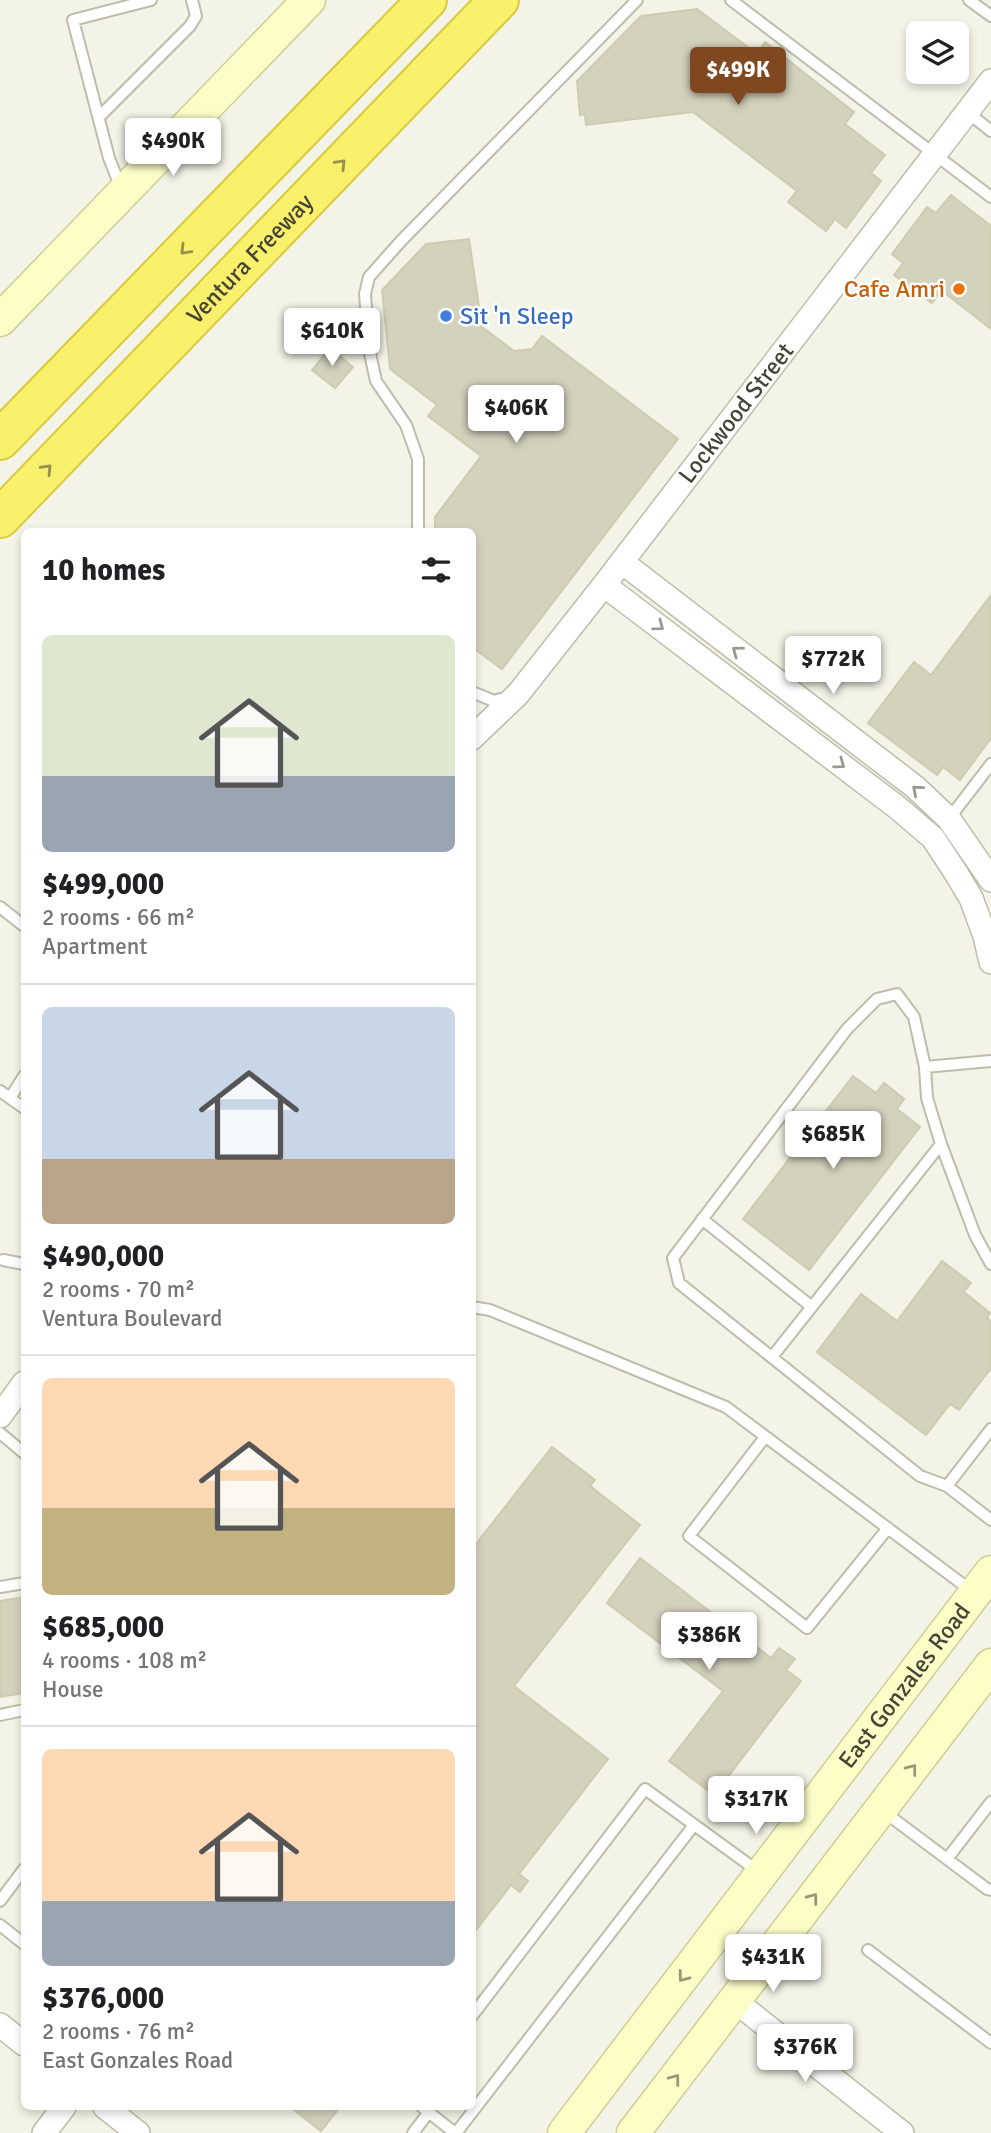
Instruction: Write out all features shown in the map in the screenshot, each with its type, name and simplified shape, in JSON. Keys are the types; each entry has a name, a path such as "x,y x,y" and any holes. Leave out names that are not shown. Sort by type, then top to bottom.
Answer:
{"highway":[{"path":"233,201 404,0"},
{"path":"0,440 427,0"},
{"name":"Ventura Freeway","path":"0,518 499,0"}],"main road":[{"path":"0,320 298,5"},
{"name":"East Gonzales Road","path":"564,2133 983,1582"},
{"path":"633,2133 991,1665"}],"street":[{"name":"Lockwood Street","path":"476,734 518,694 991,81"},
{"path":"622,562 915,787 949,818 991,880"},
{"path":"604,584 898,808 933,838 971,898 991,962"},
{"path":"0,1416 21,1387"},
{"path":"735,2001 902,2133"},
{"path":"0,2025 21,2042"},
{"path":"44,2133 62,2110"},
{"path":"109,2110 138,2133"}],"lane":[{"path":"122,193 109,158 73,20 151,0"},
{"path":"99,117 190,26 195,16 192,0"},
{"path":"418,528 418,459 406,425 376,381 369,349 365,294 369,277 637,0"},
{"path":"732,0 991,197"},
{"path":"969,0 991,16"},
{"path":"967,112 991,131"},
{"path":"476,694 494,701 518,694"},
{"path":"933,838 991,764"},
{"path":"0,907 21,924"},
{"path":"991,1264 975,1235 941,1144 927,1098 925,1067 914,1017 897,994 877,999 847,1029 673,1258 679,1283 920,1476 947,1486 991,1520"},
{"path":"925,1067 991,1061"},
{"path":"10,1098 21,1081"},
{"path":"0,1091 21,1106"},
{"path":"772,1357 941,1144"},
{"path":"702,1219 811,1307"},
{"path":"1,1261 21,1264"},
{"path":"476,1308 490,1310 726,1407 888,1528 983,1582"},
{"path":"947,1486 991,1429"},
{"path":"0,1433 21,1450"},
{"path":"765,1437 689,1536 807,1628 888,1528"},
{"path":"0,1587 21,1584"},
{"path":"0,1715 21,1711"},
{"path":"476,2011 645,1789 761,1874"},
{"path":"947,1859 991,1802"},
{"path":"881,1809 991,1890"},
{"path":"476,2107 694,1825"},
{"path":"0,1901 21,1873"},
{"path":"0,1925 21,1942"},
{"path":"868,1950 991,2043"},
{"path":"413,2133 425,2110 456,2133 474,2110"}],"building":[{"path":"697,9 757,54 765,42 854,112 845,124 885,155 871,173 881,181 846,228 835,219 826,231 788,202 797,191 693,112 586,125 585,114 580,115 577,81 641,16"},
{"path":"951,195 991,226 991,329 941,290 932,303 894,275 903,263 892,254 927,207 936,213"},
{"path":"469,239 482,327 514,351 532,349 542,336 678,439 502,669 476,650 476,528 435,528 435,517 481,456 428,416 437,405 390,369 382,290 426,244"},
{"path":"330,348 353,367 335,388 312,370"},
{"path":"991,595 991,738 960,780 943,767 937,775 868,723 914,662 931,675"},
{"path":"853,1076 876,1093 884,1083 904,1099 897,1109 920,1127 809,1270 743,1219"},
{"path":"942,1261 971,1283 964,1292 990,1313 987,1318 991,1321 991,1368 959,1410 950,1404 926,1435 817,1352 861,1294 897,1321"},
{"path":"552,1447 595,1480 590,1486 640,1525 514,1686 608,1759 519,1874 528,1881 520,1892 511,1885 476,1930 476,1544"},
{"path":"640,1558 771,1658 779,1648 795,1659 786,1670 801,1681 714,1795 669,1761 723,1691 607,1603"},
{"path":"21,1598 21,1694 0,1697 0,1601"},
{"path":"294,2110 338,2110 321,2131"}],"place":[{"name":"Cafe Amri","path":"959,289"},
{"name":"Sit 'n Sleep","path":"446,316"}]}
